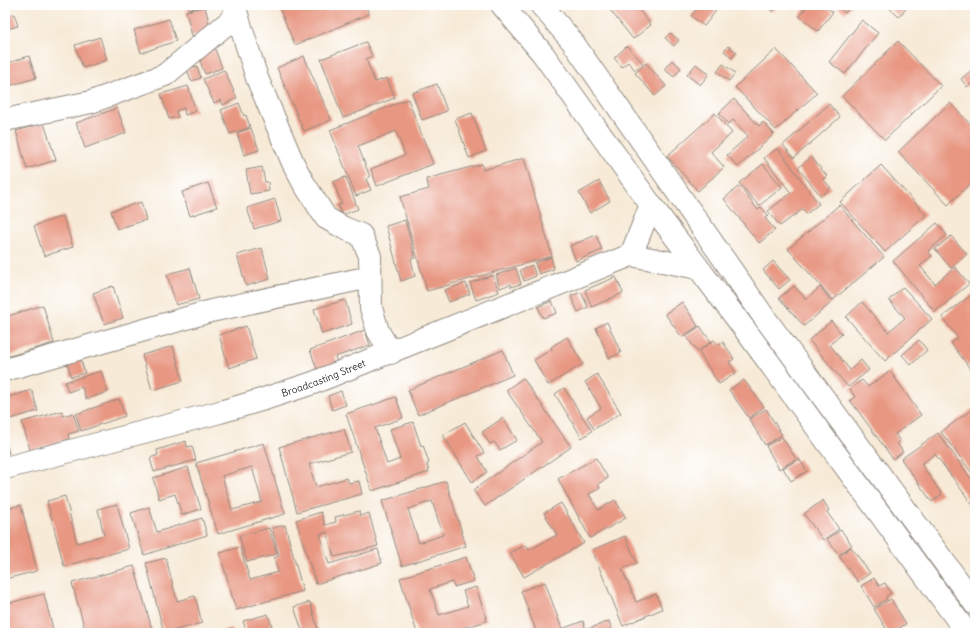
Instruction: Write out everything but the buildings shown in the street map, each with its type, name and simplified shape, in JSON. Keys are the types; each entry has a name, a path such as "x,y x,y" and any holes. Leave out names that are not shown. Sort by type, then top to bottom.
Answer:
{"main road":[{"path":"502,5 543,54 651,205 746,331 967,633"},
{"path":"542,5 572,41 762,314 975,604"},
{"path":"5,120 91,102 165,75 235,10 258,78 293,163 303,182 326,218 361,235 370,256 371,308 378,331 391,353"},
{"path":"651,205 631,255 698,268"},
{"name":"Broadcasting Street","path":"5,468 261,400 313,383 391,353 631,255"},
{"path":"5,370 211,311 370,276"}]}
